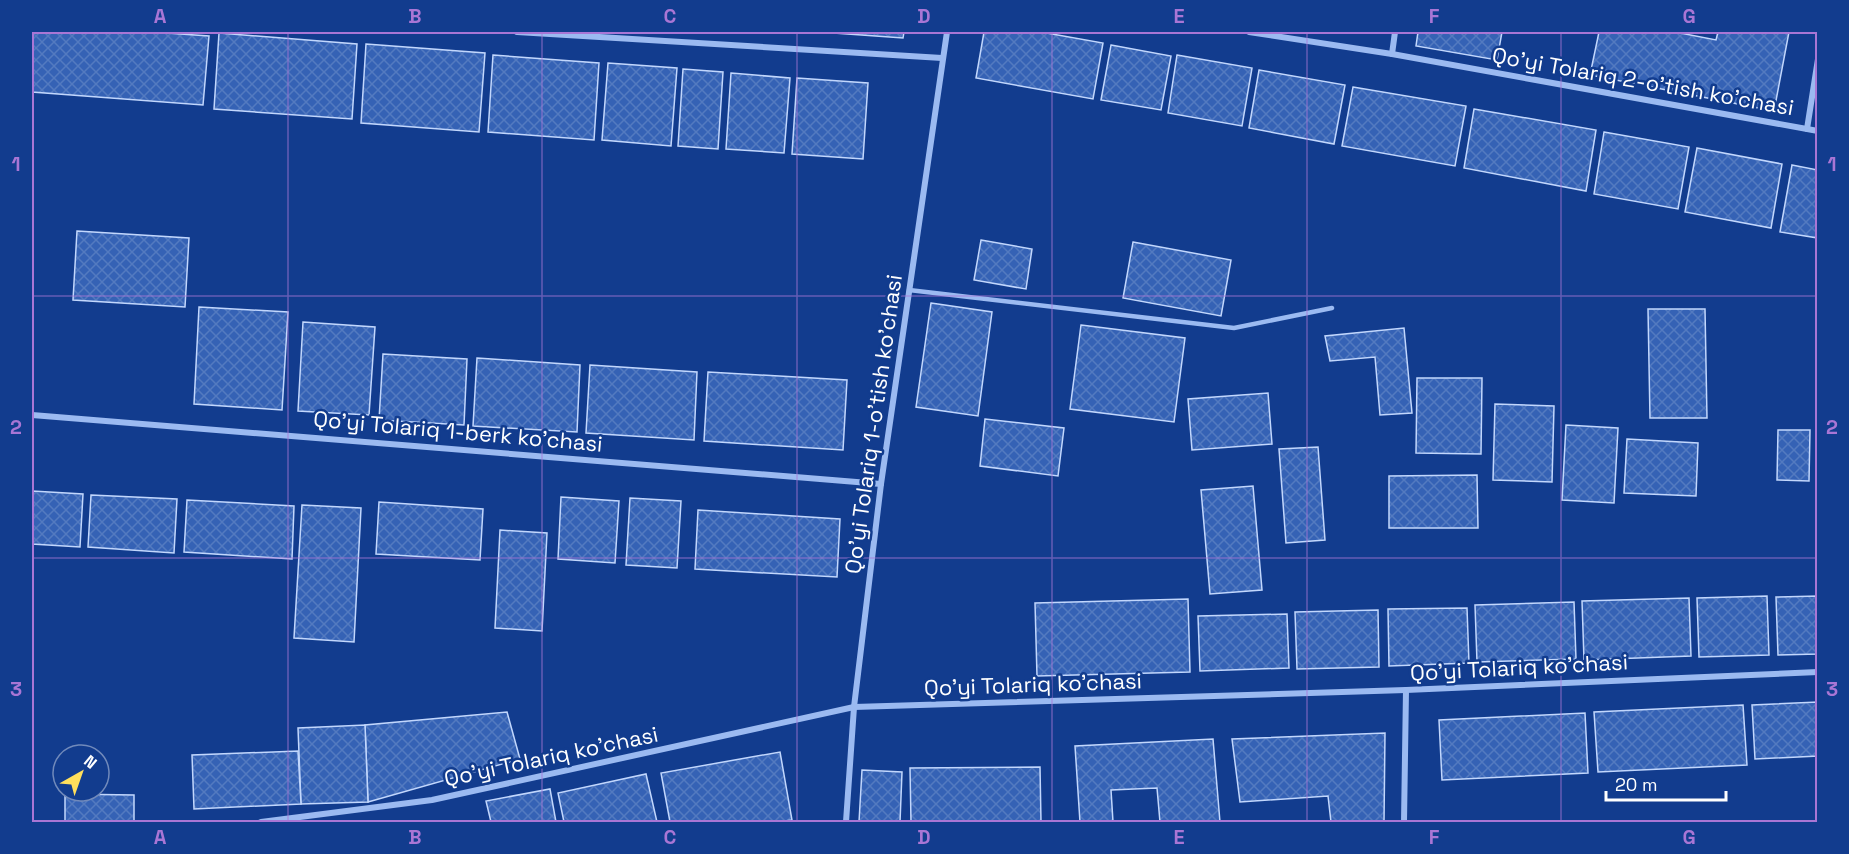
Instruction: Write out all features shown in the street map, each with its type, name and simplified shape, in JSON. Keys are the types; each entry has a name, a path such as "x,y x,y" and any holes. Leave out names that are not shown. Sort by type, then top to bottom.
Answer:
{"street":[{"path":"517,32 942,58"},
{"name":"Qo'yi Tolariq 1-o'tish ko'chasi","path":"846,822 854,707 881,484 947,32"},
{"name":"Qo'yi Tolariq 2-o'tish ko'chasi","path":"1249,32 1392,54 1818,131"},
{"path":"1392,54 1395,32"},
{"path":"1807,129 1818,59"},
{"name":"Qo'yi Tolariq 1-berk ko'chasi","path":"32,414 881,484"},
{"name":"Qo'yi Tolariq ko'chasi","path":"261,822 432,800 854,707 1406,690 1818,672"},
{"path":"1404,822 1406,690"}],"lane":[{"path":"909,290 1234,328 1332,308"}],"building":[{"path":"32,32 152,32 209,36 203,105 32,92"},
{"path":"834,32 904,32 903,38"},
{"path":"984,32 1041,32 1103,43 1093,99 976,78"},
{"path":"1418,32 1502,32 1497,60 1416,46"},
{"path":"1599,32 1675,32 1716,40 1718,32 1789,32 1774,111 1590,75"},
{"path":"219,33 357,44 352,119 214,109"},
{"path":"366,44 485,53 479,132 361,123"},
{"path":"1111,45 1171,56 1161,110 1101,100"},
{"path":"493,55 599,63 594,140 488,132"},
{"path":"1177,55 1252,68 1242,126 1168,113"},
{"path":"608,63 677,68 671,146 602,140"},
{"path":"683,69 723,72 718,149 678,146"},
{"path":"1259,70 1345,85 1334,144 1249,128"},
{"path":"731,73 790,78 784,153 726,149"},
{"path":"797,78 868,83 863,159 792,154"},
{"path":"1353,87 1466,106 1455,166 1342,146"},
{"path":"1474,109 1596,130 1586,191 1464,168"},
{"path":"1604,132 1689,147 1678,209 1594,194"},
{"path":"1697,148 1782,164 1771,228 1685,212"},
{"path":"1792,165 1818,170 1818,238 1780,232"},
{"path":"77,231 189,238 185,307 73,300"},
{"path":"981,240 1032,249 1026,289 974,280"},
{"path":"1133,242 1231,260 1221,316 1123,298"},
{"path":"931,303 992,312 978,416 916,407"},
{"path":"199,307 288,312 282,410 194,404"},
{"path":"1648,309 1705,309 1707,418 1650,418"},
{"path":"303,322 375,327 369,415 298,411"},
{"path":"1081,325 1185,338 1174,422 1070,409"},
{"path":"1404,328 1412,413 1380,415 1375,357 1330,361 1325,336"},
{"path":"383,354 467,359 464,425 379,420"},
{"path":"477,358 580,365 577,432 473,426"},
{"path":"590,365 697,372 694,440 586,433"},
{"path":"708,372 847,380 843,450 704,441"},
{"path":"1417,378 1482,378 1481,454 1416,453"},
{"path":"1268,393 1272,444 1192,450 1188,399"},
{"path":"1495,404 1554,406 1552,482 1493,480"},
{"path":"985,419 1064,428 1058,476 980,466"},
{"path":"1566,425 1618,428 1614,503 1562,500"},
{"path":"1778,430 1810,430 1809,481 1777,480"},
{"path":"1627,439 1698,443 1696,496 1624,493"},
{"path":"1318,447 1325,540 1286,543 1279,449"},
{"path":"1477,475 1478,528 1389,528 1389,476"},
{"path":"1253,486 1262,590 1210,594 1201,490"},
{"path":"32,491 83,494 80,547 32,544"},
{"path":"91,495 177,499 174,553 88,547"},
{"path":"561,497 619,501 615,563 558,559"},
{"path":"630,498 681,501 677,568 626,565"},
{"path":"187,500 294,506 292,559 184,552"},
{"path":"379,502 483,509 480,560 376,554"},
{"path":"302,505 361,508 354,642 294,638"},
{"path":"698,510 840,519 837,577 695,569"},
{"path":"500,530 547,533 542,631 495,628"},
{"path":"1767,596 1769,655 1699,657 1697,598"},
{"path":"1818,596 1818,654 1778,655 1776,597"},
{"path":"1689,598 1691,656 1584,660 1582,601"},
{"path":"1188,599 1190,672 1037,676 1035,603"},
{"path":"1574,602 1576,659 1477,662 1475,605"},
{"path":"1467,608 1469,663 1389,666 1388,609"},
{"path":"1378,610 1379,667 1297,669 1295,612"},
{"path":"1287,614 1289,668 1200,671 1198,616"},
{"path":"1818,702 1818,756 1755,759 1752,705"},
{"path":"1743,705 1747,765 1598,772 1594,712"},
{"path":"507,712 520,759 368,802 365,725"},
{"path":"1585,713 1588,773 1442,780 1439,720"},
{"path":"365,725 368,802 301,804 298,728"},
{"path":"1385,733 1384,822 1331,822 1328,796 1240,802 1232,739"},
{"path":"1213,739 1220,822 1160,822 1157,788 1111,790 1113,822 1080,822 1075,746"},
{"path":"298,751 301,804 194,809 192,755"},
{"path":"780,752 792,820 670,822 661,773"},
{"path":"1040,767 1041,822 911,822 910,768"},
{"path":"862,770 902,772 900,822 859,822"},
{"path":"646,774 657,822 564,822 558,793"},
{"path":"550,789 556,822 491,822 486,801"},
{"path":"111,795 134,795 134,822 65,822 65,803 111,803"}]}
